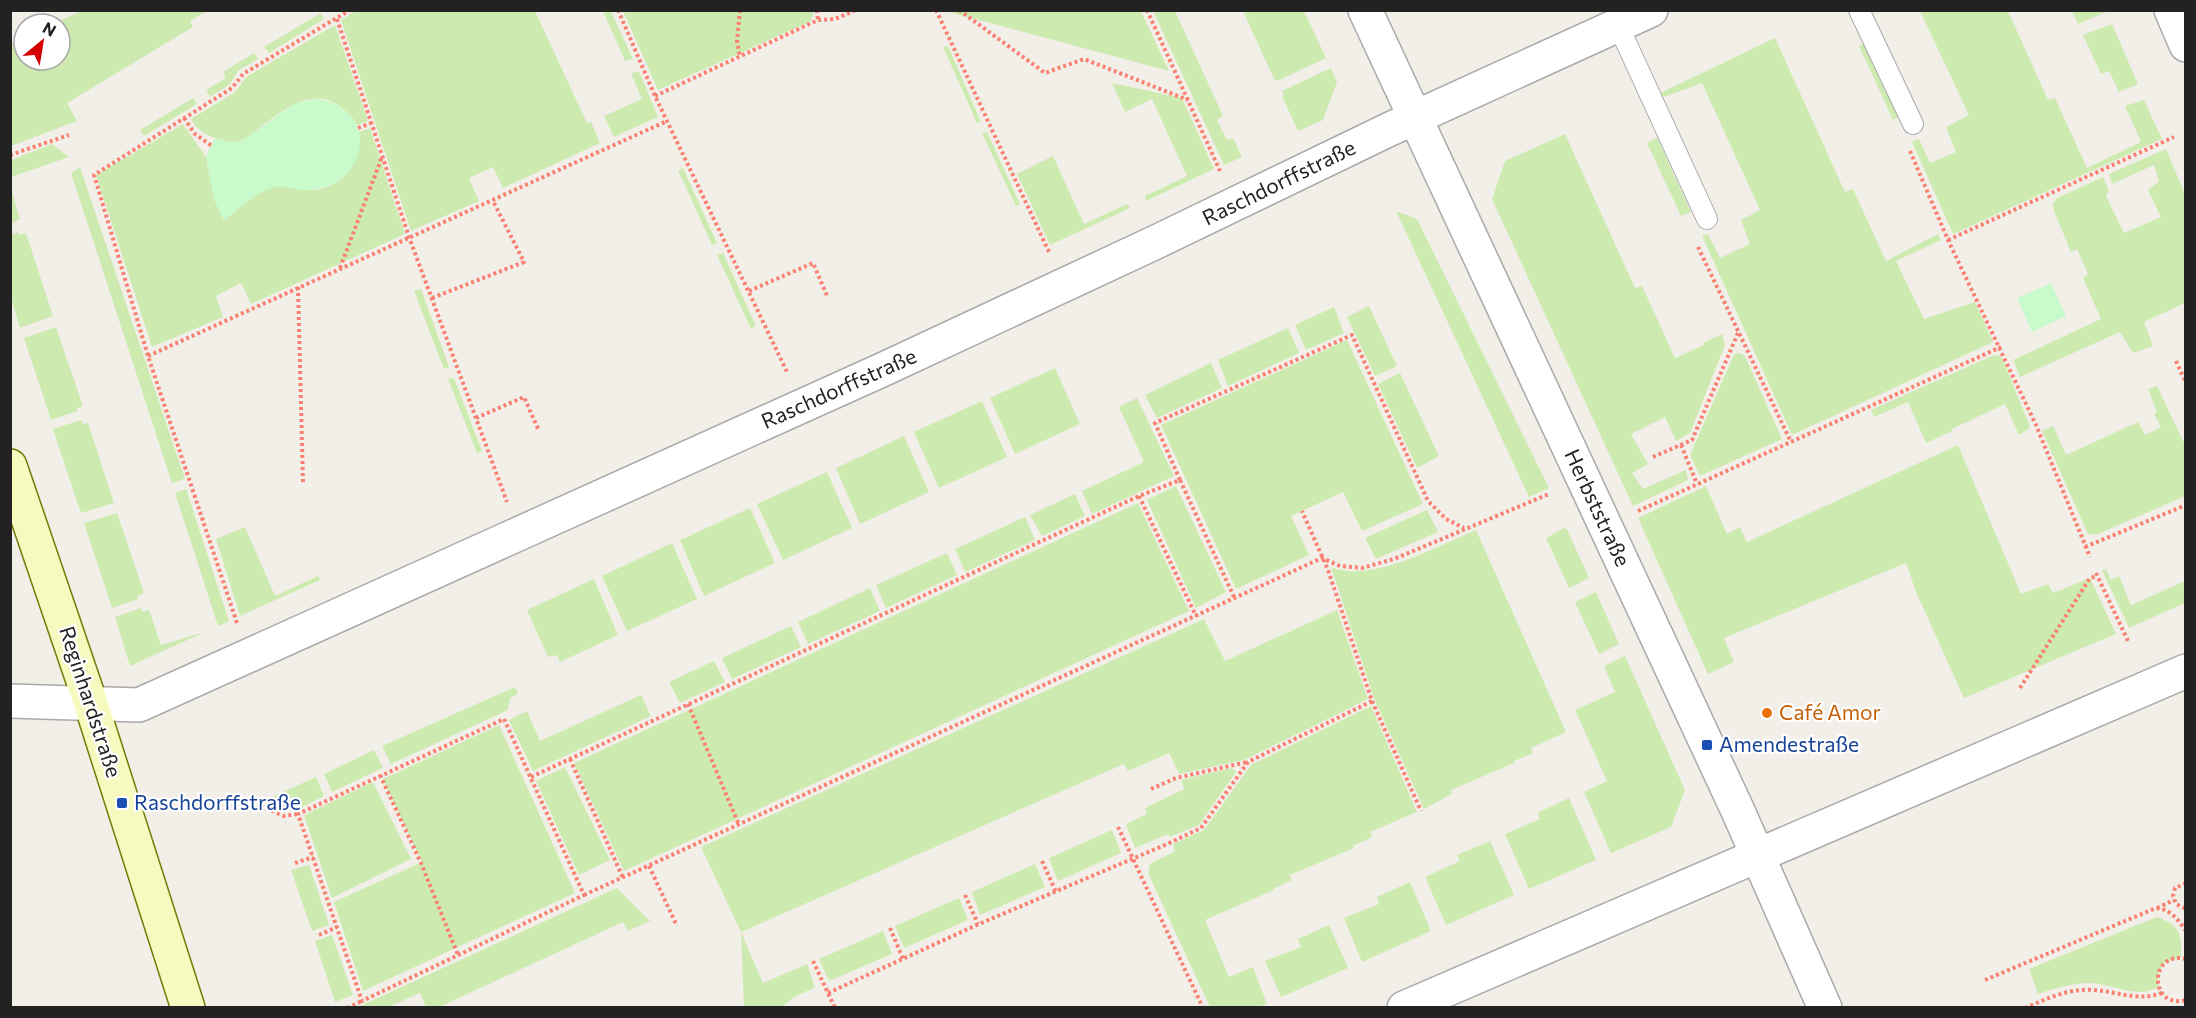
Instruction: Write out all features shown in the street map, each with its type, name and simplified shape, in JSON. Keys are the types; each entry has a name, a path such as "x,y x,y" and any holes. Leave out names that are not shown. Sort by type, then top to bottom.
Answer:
{"street":[{"name":"Herbststraße","path":"1365,10 1758,855 1825,1008"},
{"name":"Raschdorffstraße","path":"10,701 139,705 884,369 1414,118 1651,10"},
{"path":"2171,10 2186,45"},
{"name":"Reginhardstraße","path":"10,466 91,704 188,1008"},
{"path":"1404,1008 2186,671"}],"lane":[{"path":"1859,10 1913,124"},
{"path":"1618,25 1707,219"}],"path":[{"path":"239,629 148,356 94,175 232,88 243,74 350,10"},
{"path":"618,10 667,121 788,376"},
{"path":"740,10 737,41 740,57"},
{"path":"817,10 818,20"},
{"path":"656,96 818,20 835,18 856,10"},
{"path":"936,10 1051,255"},
{"path":"959,10 1045,73 1084,59 1188,99"},
{"path":"1148,10 1222,177"},
{"path":"337,19 409,237 508,505"},
{"path":"184,118 195,134 212,146"},
{"path":"148,356 667,121"},
{"path":"358,128 371,123"},
{"path":"10,154 69,135"},
{"path":"2090,557 2036,425 2001,347 1948,240 2174,137"},
{"path":"340,268 382,157"},
{"path":"432,298 524,262 493,201"},
{"path":"1693,238 1791,442"},
{"path":"748,291 813,263 828,298"},
{"path":"298,287 303,483"},
{"path":"1653,457 1692,440 1738,332"},
{"path":"1234,597 1155,423 1352,335 1428,501 1446,519 1464,528"},
{"path":"1629,515 2001,347"},
{"path":"2176,361 2186,383"},
{"path":"476,418 524,397 539,431"},
{"path":"1681,445 1697,484"},
{"path":"531,777 1139,496 1180,480"},
{"path":"347,1008 584,895 1322,558 1340,566 1362,568 1394,559 1584,480"},
{"path":"1139,496 1196,616"},
{"path":"2085,547 2186,505"},
{"path":"1302,511 1328,570 1372,701 1421,811"},
{"path":"2020,688 2090,578 2097,574 2128,641"},
{"path":"1152,789 1176,778 1248,762 1372,701"},
{"path":"688,704 739,825"},
{"path":"266,808 284,816 298,814 504,719 584,895"},
{"path":"570,759 623,878"},
{"path":"828,993 979,924 1201,828 1248,762"},
{"path":"380,775 421,863 458,955"},
{"path":"298,814 362,1001"},
{"path":"1118,827 1203,1008"},
{"path":"295,863 313,856"},
{"path":"1042,861 1056,892"},
{"path":"649,866 677,926"},
{"path":"2186,883 2175,888 2173,896 2180,908 2186,909"},
{"path":"965,894 979,924"},
{"path":"1985,980 2174,900"},
{"path":"2156,908 2170,912 2186,931"},
{"path":"319,935 337,927"},
{"path":"890,928 903,959"},
{"path":"2186,959 2174,958 2162,966 2157,980 2162,993 2174,1001 2186,1000"},
{"path":"813,961 835,1008"},
{"path":"2025,1008 2070,992 2093,990 2133,998 2162,993"}],"green space":[{"path":"83,10 207,11 190,21 193,27 67,103 77,121 11,146 11,44 12,72 72,72 72,15"},
{"path":"357,10 535,11 587,123 591,122 600,143 503,188 493,167 469,178 479,201 411,231 341,20"},
{"path":"603,11 611,11 633,59 625,61"},
{"path":"623,11 814,11 811,21 658,90"},
{"path":"945,11 1141,11 1169,71"},
{"path":"1153,11 1175,11 1223,116 1217,120 1227,140 1233,138 1242,157 1224,165"},
{"path":"1243,11 1304,11 1326,58 1277,81 1274,79"},
{"path":"1920,11 2008,11 2048,100 2055,98 2087,168 2141,142 2125,106 2144,100 2162,139 1953,234 1912,142 1919,139 1930,163 1956,152 1946,127 1969,115"},
{"path":"2072,11 2106,11 2078,24"},
{"path":"321,13 324,19 269,53 264,47"},
{"path":"2112,24 2138,84 2119,92 2109,71 2101,74 2083,35"},
{"path":"335,25 368,121 357,125 338,105 318,98 288,108 252,135 239,141 212,137 205,134 193,122 191,119 235,92 246,77"},
{"path":"1775,38 1845,192 1853,189 1886,261 1938,234 1941,240 1896,261 1924,319 1975,302 1993,342 1792,435 1702,236 1708,234 1720,258 1750,244 1741,220 1760,210 1702,83 1667,96 1654,96"},
{"path":"1866,42 1901,116 1893,120 1859,46"},
{"path":"948,46 981,122 977,123 943,47"},
{"path":"254,53 258,59 239,70 229,85 210,97 206,90 226,78 223,72"},
{"path":"1331,68 1337,82 1323,120 1298,131 1282,96 1284,95 1282,91"},
{"path":"639,71 658,117 614,137 604,116 642,99 631,73"},
{"path":"1112,83 1182,98 1214,169 1146,201 1145,196 1187,176 1152,99 1125,112"},
{"path":"193,98 197,104 144,136 140,130"},
{"path":"315,99 339,106 356,123 360,145 352,167 339,180 322,188 304,190 278,187 263,191 224,220 214,199 206,157 215,138 230,142 240,141 294,104"},
{"path":"183,124 206,157 214,199 224,220 264,190 281,187 312,190 323,188 341,179 358,153 359,132 370,128 405,234 251,304 241,283 216,296 223,317 152,347 96,175"},
{"path":"987,132 1020,204 1016,206 982,133"},
{"path":"1565,134 1635,288 1642,286 1675,358 1722,334 1725,345 1690,433 1676,441 1665,417 1631,434 1648,464 1632,473 1643,489 1686,470 1688,480 1633,506 1492,199 1505,161"},
{"path":"1657,138 1691,212 1681,216 1647,143"},
{"path":"52,144 69,157 11,177 11,160"},
{"path":"2166,149 2185,194 2185,303 2144,322 2153,346 2133,353 2120,332 2020,377 2013,360 2101,319 2083,278 2088,274 2077,249 2071,252 2053,204 2057,198 2103,177 2109,191 2106,196 2124,233 2161,217 2148,190 2159,181 2154,165 2112,184 2109,174"},
{"path":"1053,156 1084,224 1127,204 1130,208 1050,245 1017,174"},
{"path":"80,167 185,479 172,483 71,173"},
{"path":"683,168 717,243 712,245 678,170"},
{"path":"11,188 20,219 10,224"},
{"path":"1396,211 1417,219 1549,488 1529,497"},
{"path":"18,232 19,235 26,233 53,316 20,328 11,298 11,235"},
{"path":"723,253 756,326 751,329 717,255"},
{"path":"2051,283 2066,316 2032,332 2017,298"},
{"path":"421,289 449,367 444,369 414,291"},
{"path":"1369,306 1397,366 1375,376 1347,317"},
{"path":"1334,307 1344,333 1306,350 1295,325"},
{"path":"56,327 83,406 77,408 77,411 51,420 24,338"},
{"path":"1288,328 1299,353 1228,386 1218,360"},
{"path":"1347,340 1423,504 1362,531 1343,492 1291,516 1309,555 1236,589 1161,425"},
{"path":"1735,354 1745,356 1782,439 1700,476 1690,455 1732,359"},
{"path":"1994,355 2000,356 2004,362 2029,424 2029,429 2019,435 2005,404 1926,443 1908,402 1874,417 1871,410"},
{"path":"1211,363 1222,388 1157,418 1145,395"},
{"path":"1055,368 1080,424 1015,454 990,398"},
{"path":"1400,373 1439,456 1417,468 1378,384"},
{"path":"454,378 482,451 477,453 448,379"},
{"path":"2157,386 2185,445 2185,496 2096,535 2088,534 2042,431 2053,426 2066,455 2138,422 2145,435 2161,427 2154,414 2157,412 2148,389"},
{"path":"1137,398 1174,476 1092,514 1082,491 1144,462 1119,407"},
{"path":"982,401 1007,457 939,488 914,432"},
{"path":"81,420 83,424 88,423 114,503 81,513 53,429"},
{"path":"904,436 929,492 860,524 836,468"},
{"path":"1958,445 2021,594 2048,584 2053,593 2090,578 2116,634 1964,698 1916,592 1906,563 1724,638 1734,662 1708,674 1638,518 1706,486 1727,534 1740,527 1747,542"},
{"path":"827,472 852,528 783,560 757,504"},
{"path":"1176,486 1226,592 1196,608 1147,500"},
{"path":"186,489 229,621 218,626 175,493"},
{"path":"1075,494 1085,516 1042,536 1030,515"},
{"path":"1138,503 1189,611 624,871 574,763"},
{"path":"750,508 775,563 704,596 680,540"},
{"path":"1427,510 1438,532 1376,559 1365,538"},
{"path":"117,513 144,593 137,596 138,599 112,608 84,523"},
{"path":"1025,517 1035,540 965,572 955,549"},
{"path":"245,527 275,596 318,576 320,580 240,616 216,539"},
{"path":"1566,527 1589,578 1569,588 1546,538"},
{"path":"1476,530 1566,732 1531,748 1533,753 1514,763 1451,790 1452,794 1424,809 1375,701 1331,567 1347,571 1365,571 1384,567 1424,553"},
{"path":"672,543 697,599 627,631 602,576"},
{"path":"947,553 957,575 886,608 876,585"},
{"path":"2106,569 2111,580 2119,576 2131,605 2185,581 2185,603 2129,628 2102,570"},
{"path":"594,579 618,635 560,662 557,655 548,657 527,610"},
{"path":"870,588 880,611 808,644 798,622"},
{"path":"1596,592 1619,644 1599,654 1575,602"},
{"path":"141,608 143,612 149,610 161,645 205,632 130,666 115,617"},
{"path":"1337,610 1368,699 1244,760 1179,774 1169,753 1128,771 1124,764 741,932 701,847 1204,619 1225,661"},
{"path":"791,626 801,647 732,679 722,658"},
{"path":"1625,656 1685,790 1671,827 1611,853 1584,792 1607,781 1575,710 1615,692 1604,666"},
{"path":"714,661 725,682 680,703 669,682"},
{"path":"515,687 518,693 510,698 508,710 391,764 382,746"},
{"path":"641,695 651,716 533,771 509,720 527,711 540,741"},
{"path":"1371,706 1417,812 1370,832 1372,837 1353,846 1354,848 1290,875 1292,880 1274,890 1205,920 1229,977 1253,967 1267,1004 1258,1007 1210,1007 1148,873 1150,864 1175,851 1173,844 1204,830 1251,765"},
{"path":"499,725 575,893 363,991 334,902 422,862 383,779"},
{"path":"374,750 383,768 332,792 324,774"},
{"path":"565,767 610,860 579,875 536,781"},
{"path":"1232,768 1236,772 1199,825 1170,837 1168,834 1135,848 1126,824 1147,814 1145,808 1184,789 1181,780"},
{"path":"316,777 324,796 303,806 289,810 282,809 272,797"},
{"path":"373,782 411,859 332,898 304,815"},
{"path":"1569,798 1596,860 1529,889 1505,834 1540,819 1537,813"},
{"path":"1112,830 1121,853 1058,881 1049,858"},
{"path":"1490,841 1514,895 1446,925 1425,877 1460,861 1457,855"},
{"path":"1035,864 1045,887 980,915 972,892"},
{"path":"309,865 329,925 312,931 291,870"},
{"path":"1410,882 1431,931 1362,962 1344,918 1379,904 1377,897"},
{"path":"617,888 650,921 628,931 623,922 439,1007 426,1007 420,993 388,1007 358,1007"},
{"path":"959,898 968,920 904,948 895,926"},
{"path":"2157,917 2175,927 2180,937 2181,950 2181,958 2162,966 2158,975 2159,987 2141,992 2083,983 2038,994 2029,969"},
{"path":"1329,925 1348,968 1281,997 1265,961 1301,947 1298,939"},
{"path":"883,931 892,954 829,981 819,959"},
{"path":"741,932 763,983 807,964 815,987 793,998 782,1007 744,1007"},
{"path":"332,935 353,995 335,1002 315,941"}],"place":[{"name":"Café Amor","path":"1767,713"},
{"name":"Amendestraße","path":"1707,745"},
{"name":"Raschdorffstraße","path":"122,803"}]}
